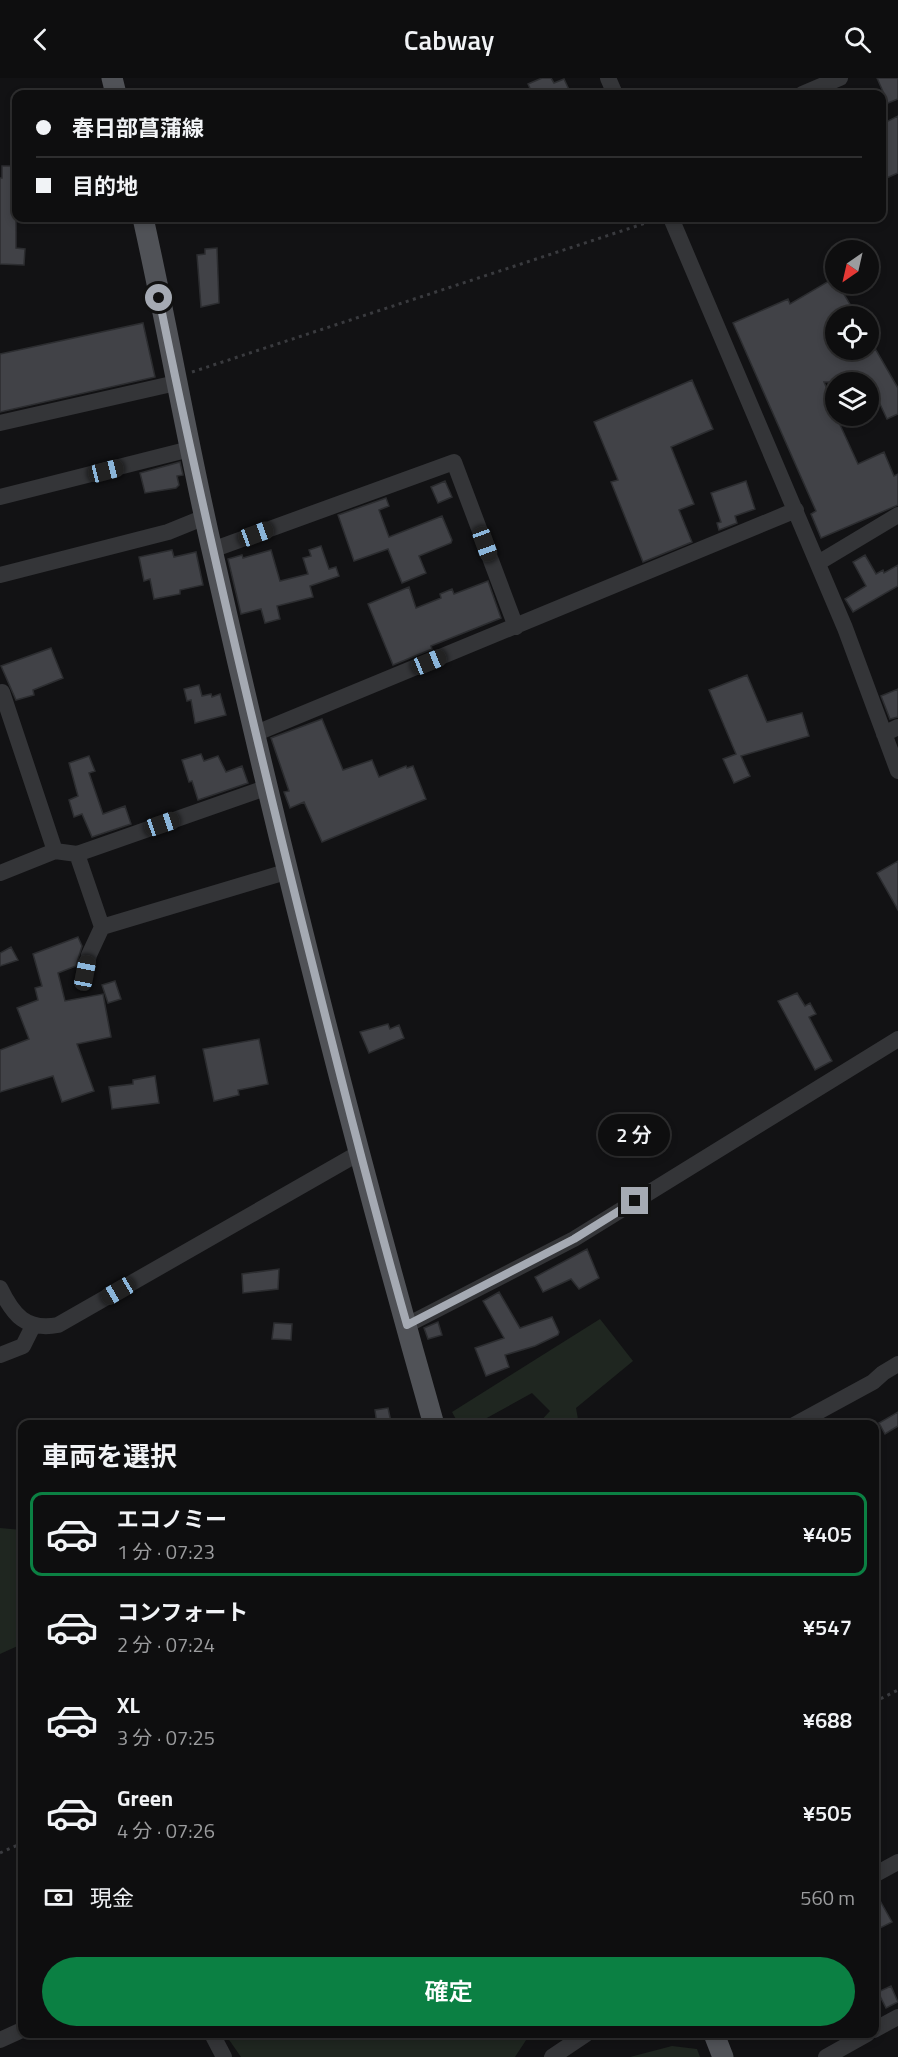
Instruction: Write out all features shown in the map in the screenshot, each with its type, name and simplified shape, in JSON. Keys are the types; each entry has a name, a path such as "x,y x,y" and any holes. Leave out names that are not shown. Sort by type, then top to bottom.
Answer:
{"main road":[{"path":"144,222 190,449 254,734 359,1153 433,1420"},
{"path":"716,2038 723,2057"}],"street":[{"path":"811,90 840,78"},
{"path":"673,222 891,731 898,771"},
{"path":"0,423 176,383"},
{"path":"0,498 190,449"},
{"path":"212,550 454,462 516,627"},
{"path":"254,734 796,510"},
{"path":"818,563 898,515"},
{"path":"0,575 168,532 205,517"},
{"path":"1,690 55,851"},
{"path":"0,873 55,851 76,854 268,787"},
{"path":"76,854 102,927 89,955 85,973"},
{"path":"102,927 289,871"},
{"path":"407,1325 574,1239 898,1040"},
{"path":"0,1288 13,1312 33,1326 45,1328 58,1325 359,1153"},
{"path":"0,1356 22,1346 33,1326"},
{"path":"803,1420 873,1382 883,1372 898,1364"},
{"path":"879,1872 898,1862"},
{"path":"879,2027 898,2017"},
{"path":"0,2040 18,2032"},
{"path":"214,2038 224,2057"},
{"path":"552,2057 580,2038"},
{"path":"826,2057 860,2038"}],"path":[{"path":"176,383 196,368 651,222"},
{"path":"879,1700 898,1690"},
{"path":"0,1853 18,1845"}],"shaded area":[{"path":"600,1319 633,1361 576,1408 578,1420 542,1420 550,1411 532,1393 483,1420 456,1420 452,1412"},
{"path":"0,1528 18,1530 18,1646 0,1654"},
{"path":"228,2038 527,2038 515,2057 241,2057"},
{"path":"672,2046 697,2049 700,2057 630,2057"}],"building":[{"path":"542,78 551,78 554,83 564,79 569,90 531,90 528,84"},
{"path":"877,78 898,78 898,99 888,103 886,90 882,90"},
{"path":"898,116 898,173 886,178 886,122"},
{"path":"2,166 12,166 12,222 16,222 16,248 25,249 24,265 0,264 0,178 2,178"},
{"path":"217,248 219,303 201,307 197,255 205,254 205,249"},
{"path":"825,283 825,294 844,294 851,306 825,306 825,360 879,360 879,355 898,388 898,414 887,419 879,402 879,372 825,372 825,426 840,426 858,464 884,452 894,476 898,474 898,505 821,538 811,514 816,511 733,323 788,299 790,304"},
{"path":"143,323 155,377 0,412 0,354"},
{"path":"692,380 713,429 671,447 694,504 679,510 692,542 643,562 611,482 618,480 594,422"},
{"path":"180,462 183,475 177,476 179,485 176,488 145,493 140,473"},
{"path":"445,481 452,497 438,503 431,487"},
{"path":"746,481 755,509 735,516 737,523 719,530 717,523 721,522 711,493"},
{"path":"386,498 389,506 379,510 389,537 442,516 452,540 451,543 419,556 426,573 402,583 388,549 354,561 338,515"},
{"path":"321,546 329,569 336,567 339,576 310,586 313,597 277,606 280,619 265,623 261,609 241,614 228,559 242,555 243,558 271,550 280,581 308,574 303,558 311,556 309,550"},
{"path":"172,550 174,557 196,552 203,585 180,590 180,594 154,599 150,579 144,581 139,557"},
{"path":"865,555 876,574 883,570 884,573 898,565 898,586 853,612 845,599 866,586 853,562"},
{"path":"488,581 501,618 431,646 432,649 393,665 368,604 409,587 416,608 441,598 440,594 452,589 454,594"},
{"path":"51,648 63,678 33,690 34,695 16,700 1,666"},
{"path":"747,675 767,722 802,713 809,736 741,756 750,776 734,783 723,759 736,754 709,690"},
{"path":"199,685 202,696 211,694 212,697 220,694 226,715 195,723 191,700 187,701 184,689"},
{"path":"898,689 898,717 890,719 881,696"},
{"path":"322,719 343,770 372,760 379,777 406,766 407,768 413,766 426,799 322,842 304,802 290,808 284,792 289,791 271,738"},
{"path":"201,754 204,761 218,756 226,772 242,766 248,783 198,800 182,760"},
{"path":"89,756 95,771 89,773 103,814 125,806 131,824 92,837 82,814 74,817 69,800 78,796 69,763"},
{"path":"898,861 898,910 877,873"},
{"path":"78,937 82,946 76,966 58,973 65,1001 103,994 111,1037 77,1044 94,1091 62,1102 53,1076 0,1092 0,1050 29,1039 17,1008 38,1000 35,988 42,986 33,954"},
{"path":"11,947 18,960 0,966 0,953"},
{"path":"115,981 121,999 108,1003 102,985"},
{"path":"797,993 805,1006 810,1003 816,1014 809,1017 832,1061 815,1070 778,1001"},
{"path":"388,1024 390,1029 399,1025 404,1038 369,1053 360,1032"},
{"path":"259,1039 268,1084 238,1090 239,1095 214,1101 203,1049"},
{"path":"155,1076 159,1103 112,1109 109,1087 133,1084 133,1080"},
{"path":"587,1249 599,1278 579,1289 571,1279 543,1292 535,1277"},
{"path":"279,1269 278,1289 243,1293 242,1274"},
{"path":"499,1292 520,1328 552,1317 559,1332 558,1335 535,1346 505,1355 509,1367 486,1376 475,1348 504,1338 483,1301"},
{"path":"438,1322 442,1335 428,1339 424,1328"},
{"path":"274,1323 292,1324 291,1340 272,1339"},
{"path":"388,1408 391,1420 376,1420 375,1410"},
{"path":"898,1412 898,1426 885,1434 879,1423"},
{"path":"879,1899 892,1922 879,1928"},
{"path":"891,1986 898,2002 886,2008 879,1992"}],"route":[{"path":"159,298 212,550 254,734 359,1153 407,1325 574,1239 635,1201"}]}
